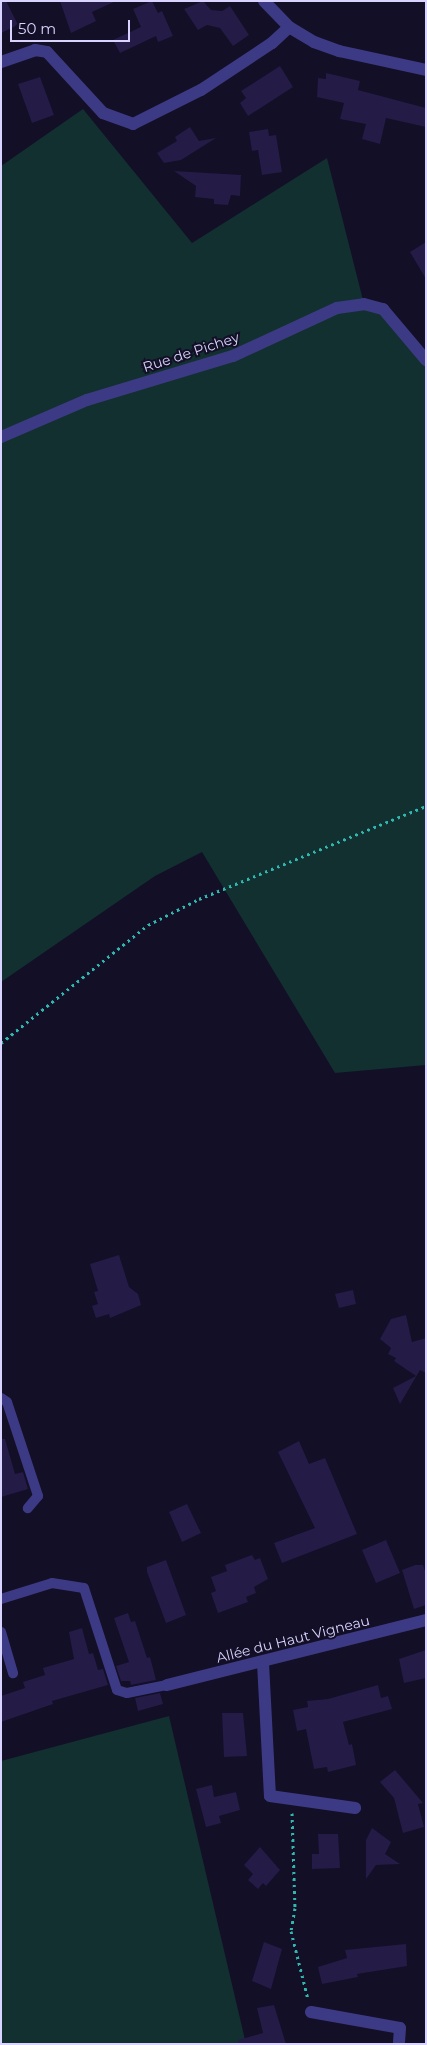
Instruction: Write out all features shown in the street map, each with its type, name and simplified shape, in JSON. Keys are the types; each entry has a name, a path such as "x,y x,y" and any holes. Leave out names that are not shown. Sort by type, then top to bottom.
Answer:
{"street":[{"path":"264,1 289,27 339,51 426,70"},
{"path":"1,62 35,50 47,52 103,113 134,124 201,90 272,43 289,27"},
{"name":"Rue de Pichey","path":"1,437 87,400 234,356 337,308 364,304 383,309 426,360"},
{"name":"Allée du Haut Vigneau","path":"167,1686 426,1620"},
{"path":"263,1663 270,1796 355,1808"},
{"path":"311,2012 400,2028 399,2044"}],"lane":[{"path":"1,1398 7,1402 38,1496 28,1508"},
{"path":"1,1599 52,1583 84,1588 117,1690 127,1694 167,1686"},
{"path":"1,1632 13,1673"}],"path":[{"path":"1,1043 148,925 199,899 426,806"},
{"path":"291,1799 295,1908 292,1932 311,2012"}],"green space":[{"path":"83,109 192,243 327,158 364,304 383,309 426,360 426,1065 335,1073 202,852 155,876 1,982 1,166"},
{"path":"169,1716 246,2044 1,2044 1,1761"}],"building":[{"path":"1,1 6,1 18,25 1,33"},
{"path":"60,1 116,1 92,12 96,21 71,33"},
{"path":"152,1 158,13 162,11 173,36 158,42 156,36 120,53 113,40 141,27 133,9"},
{"path":"203,1 211,10 222,11 230,6 249,35 233,46 220,28 207,25 198,30 184,9"},
{"path":"280,66 293,87 248,116 240,103 246,98 241,91"},
{"path":"326,73 360,81 358,90 426,108 426,127 386,118 380,144 362,139 366,124 340,119 344,103 317,97 318,78 326,79"},
{"path":"40,77 54,115 32,123 18,84"},
{"path":"190,127 199,141 216,138 181,160 164,163 157,153 177,141 175,137"},
{"path":"268,129 269,136 276,135 282,172 262,175 258,150 252,151 249,132"},
{"path":"174,171 241,175 240,196 231,195 228,205 214,204 214,199 195,197 196,186"},
{"path":"426,242 426,279 410,252"},
{"path":"119,1255 129,1287 138,1294 141,1305 110,1318 109,1314 96,1318 92,1306 98,1304 94,1292 98,1291 90,1264"},
{"path":"353,1290 356,1304 339,1308 335,1294"},
{"path":"406,1315 412,1342 426,1338 426,1373 420,1370 400,1404 393,1388 416,1376 394,1361 396,1358 388,1354 391,1348 380,1339 391,1319"},
{"path":"1,1439 5,1439 15,1474 23,1472 28,1489 1,1497"},
{"path":"299,1441 309,1464 325,1458 357,1534 282,1563 274,1543 315,1528 278,1452"},
{"path":"187,1504 201,1533 182,1542 169,1512"},
{"path":"386,1540 400,1573 376,1583 362,1550"},
{"path":"252,1555 255,1560 260,1558 268,1579 254,1587 256,1593 246,1597 248,1602 218,1613 211,1593 216,1591 211,1577 227,1571 225,1565"},
{"path":"166,1560 186,1615 166,1623 147,1572 147,1567"},
{"path":"415,1565 423,1565 426,1574 426,1605 414,1609 402,1570"},
{"path":"128,1613 131,1622 135,1621 147,1658 150,1657 156,1680 131,1685 130,1681 121,1681 116,1666 129,1662 114,1618"},
{"path":"82,1628 89,1654 93,1653 98,1670 103,1669 108,1685 52,1701 53,1704 1,1722 1,1696 25,1688 23,1682 45,1675 43,1668 74,1659 69,1632"},
{"path":"426,1650 426,1678 404,1683 399,1659"},
{"path":"378,1685 381,1698 388,1696 392,1709 343,1722 349,1745 352,1744 356,1765 328,1772 327,1767 314,1769 306,1729 297,1731 293,1710 308,1707 307,1701 328,1699"},
{"path":"160,1693 163,1704 138,1711 135,1698"},
{"path":"222,1713 243,1713 247,1756 224,1757"},
{"path":"395,1770 423,1803 418,1804 424,1827 403,1833 394,1798 380,1782"},
{"path":"212,1785 214,1797 236,1792 240,1810 219,1816 221,1823 206,1827 196,1789"},
{"path":"372,1828 391,1842 385,1854 400,1864 376,1865 366,1879 366,1840"},
{"path":"318,1834 338,1834 340,1868 312,1869 312,1854 319,1854"},
{"path":"260,1847 280,1870 266,1886 263,1883 258,1889 248,1880 253,1874 244,1865"},
{"path":"264,1942 282,1949 271,1989 252,1981"},
{"path":"406,1944 407,1966 357,1974 358,1977 322,1984 318,1967 347,1958 345,1950"},
{"path":"274,2005 286,2044 239,2044 238,2040 263,2033 257,2008"}]}
